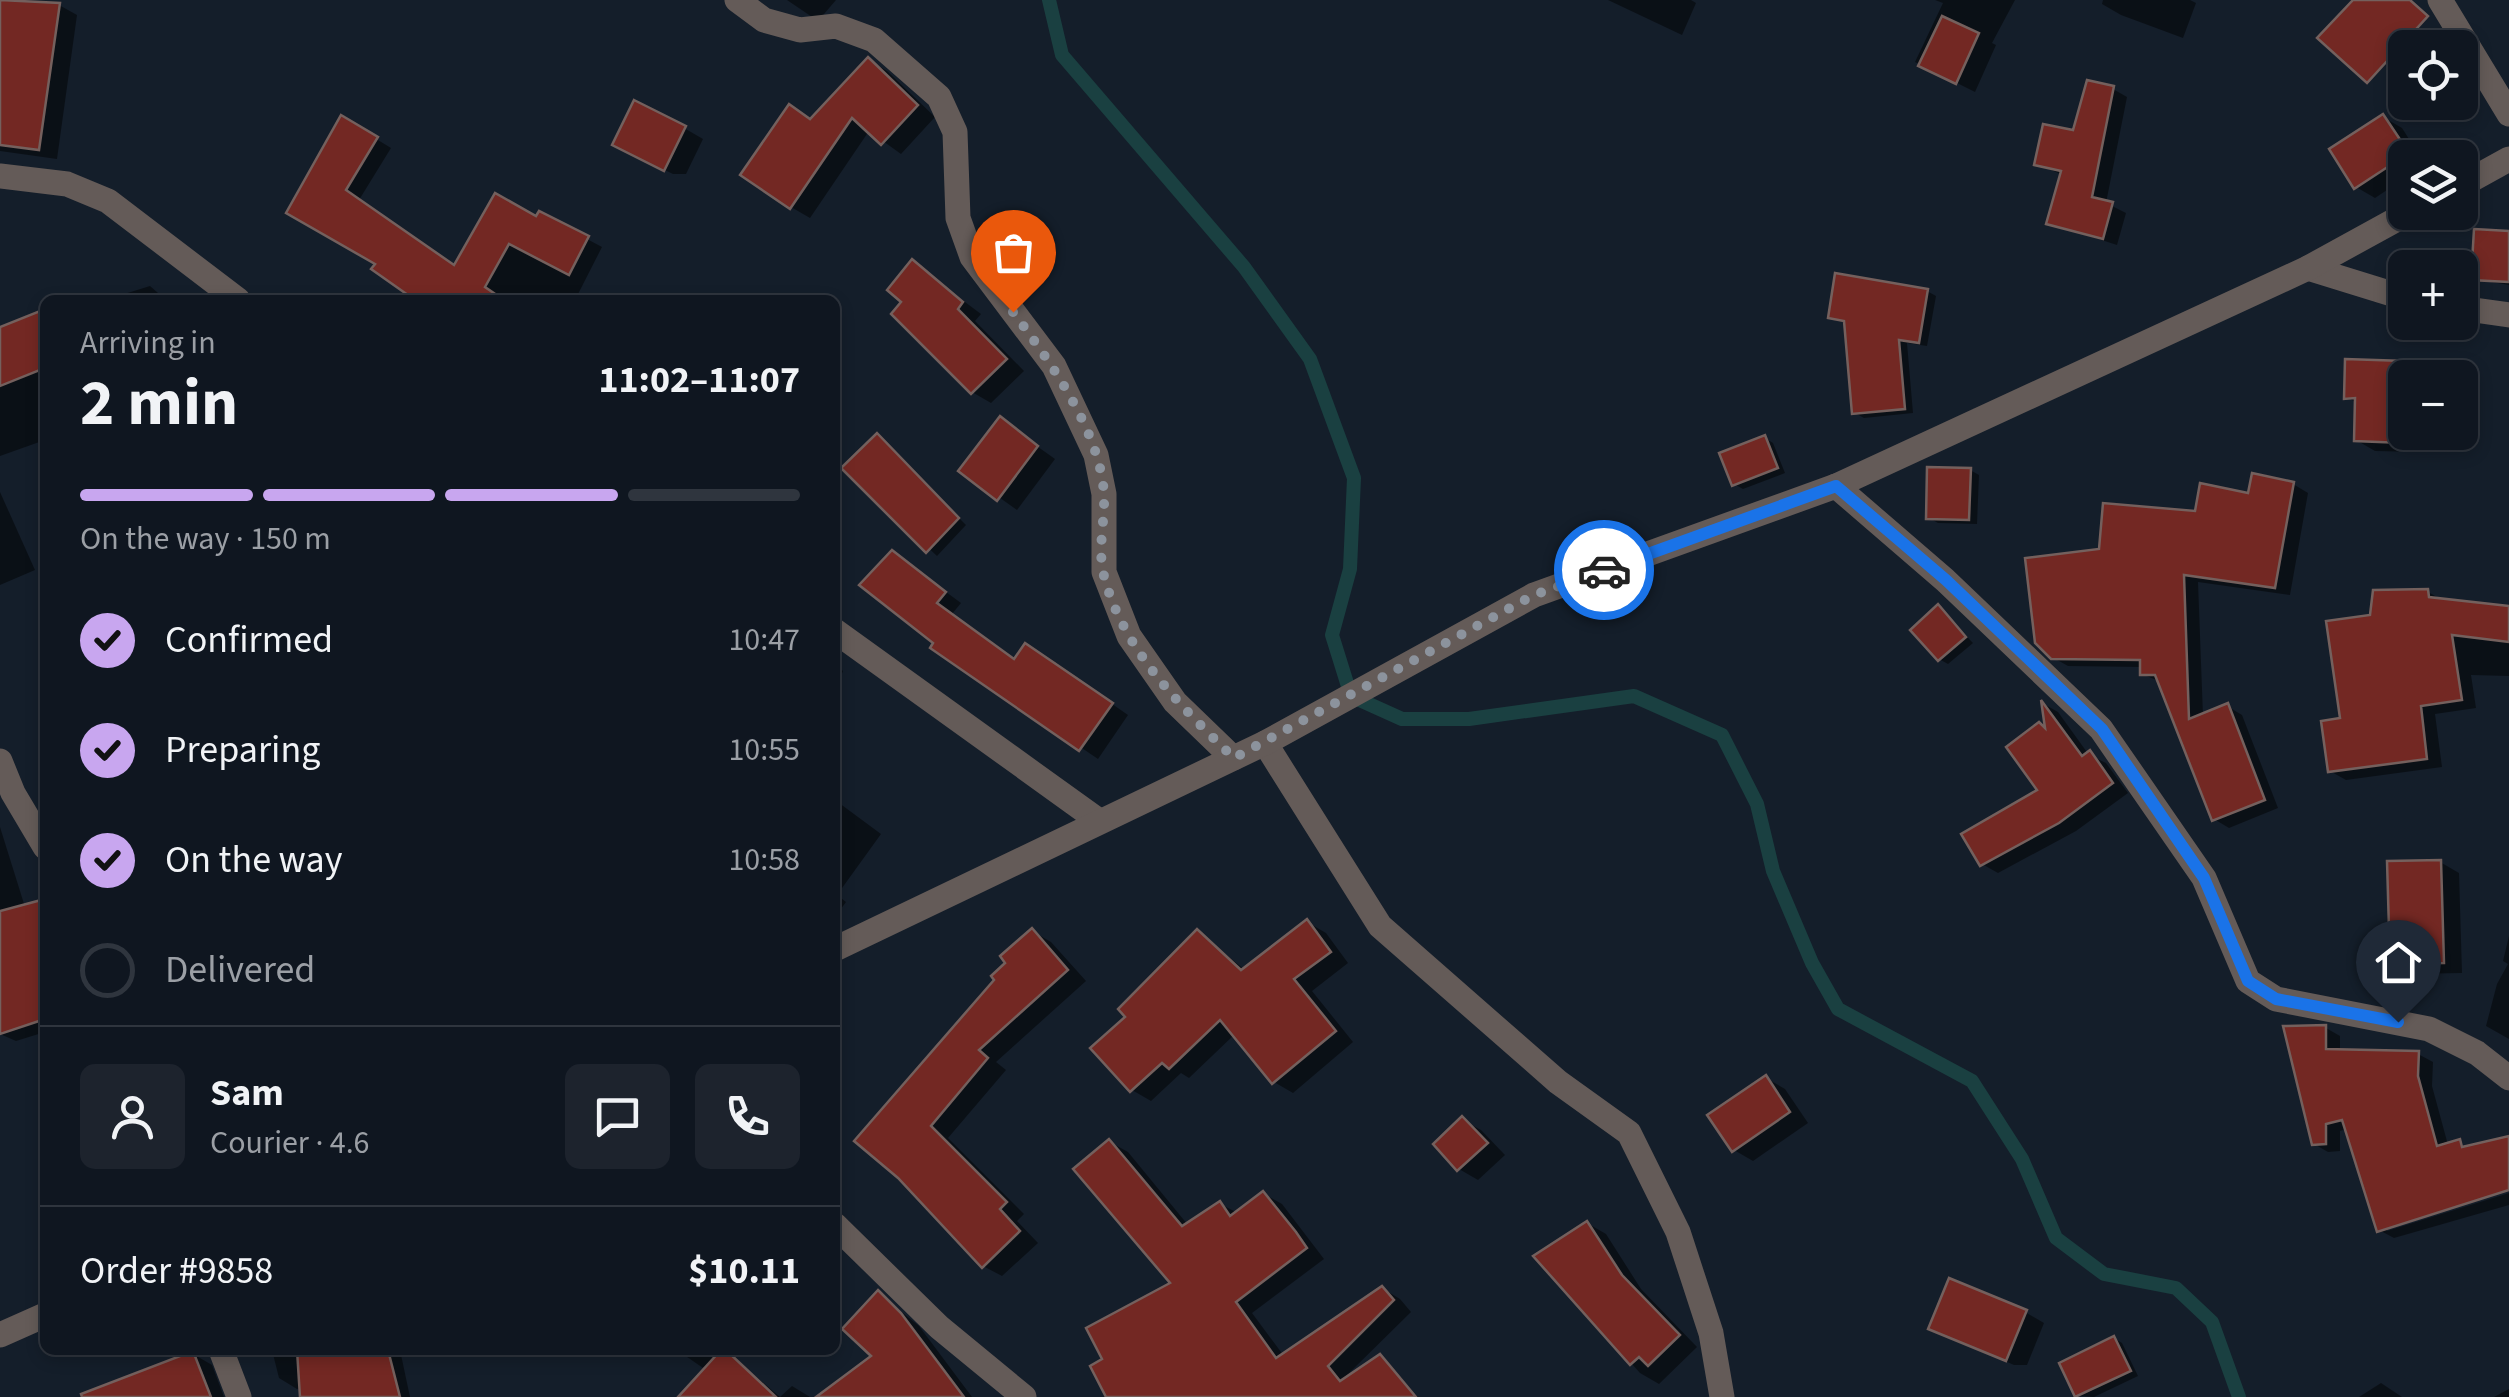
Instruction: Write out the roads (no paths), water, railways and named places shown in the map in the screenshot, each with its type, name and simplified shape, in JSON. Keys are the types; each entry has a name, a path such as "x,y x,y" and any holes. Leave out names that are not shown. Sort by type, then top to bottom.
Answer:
{"street":[{"path":"737,0 764,20 800,30 836,26 874,40 939,98 956,132 958,218 972,257 1054,366 1096,455 1104,494 1104,572 1129,636 1175,702 1234,758"},
{"path":"2440,0 2509,114"},
{"path":"2478,176 2509,159"},
{"path":"0,176 68,184 108,202 231,295"},
{"path":"840,947 1266,743 1534,595 1836,486 2308,268 2388,224"},
{"path":"2308,268 2388,293"},
{"path":"2478,311 2509,315"},
{"path":"1836,486 1946,580 2102,729 2204,878 2248,981 2276,999 2429,1029 2478,1053 2509,1078"},
{"path":"840,635 1099,821"},
{"path":"1266,743 1380,926 1558,1082 1629,1133 1678,1232 1711,1333 1722,1397"},
{"path":"0,762 12,793 40,840"},
{"path":"840,1230 962,1348 1024,1397"},
{"path":"0,1336 40,1317"},
{"path":"223,1355 239,1397"}],"waterway":[{"path":"1049,0 1062,55 1244,267 1310,359 1354,478 1350,569 1332,635 1351,696 1402,719 1469,719 1634,696 1722,735 1757,804 1773,871 1812,963 1838,1009 1972,1081 2022,1159 2056,1238 2104,1274 2176,1288 2212,1322 2239,1397"}]}
